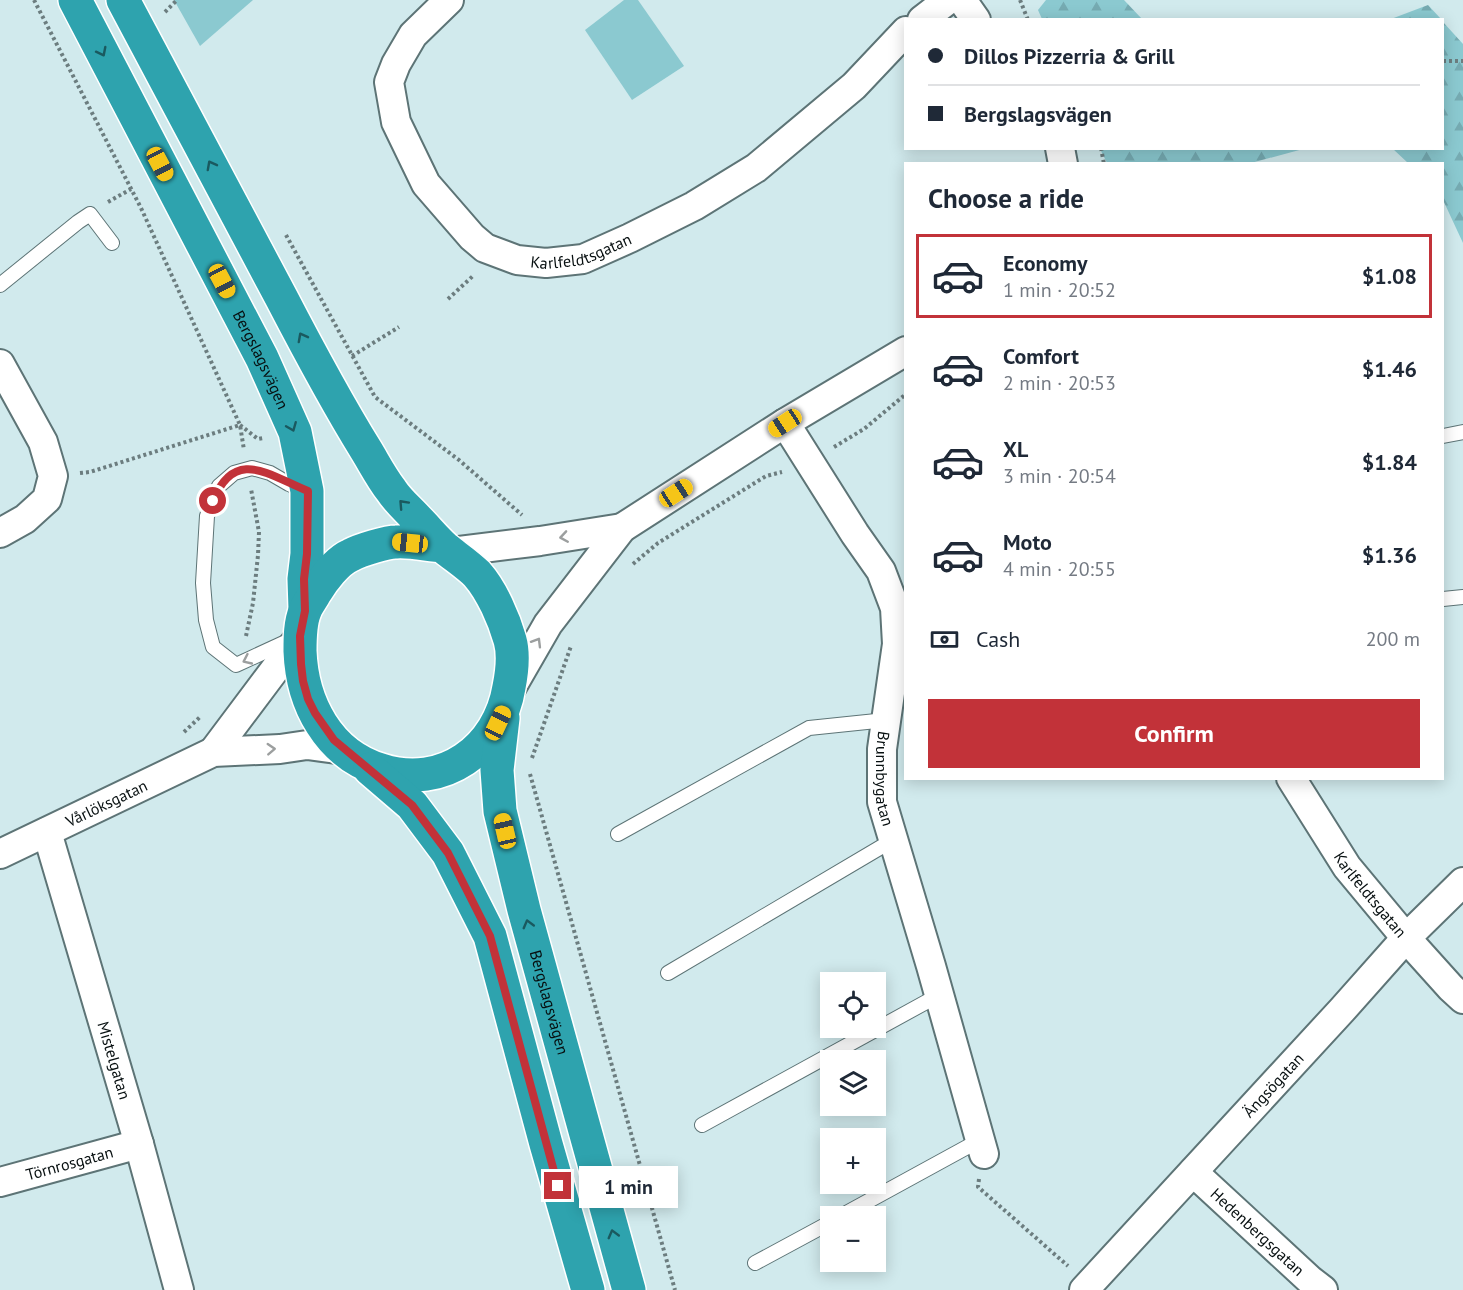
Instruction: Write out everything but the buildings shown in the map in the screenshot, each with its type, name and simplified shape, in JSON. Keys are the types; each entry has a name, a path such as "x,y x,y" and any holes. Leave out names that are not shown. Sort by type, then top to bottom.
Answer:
{"highway":[{"name":"Bergslagsvägen","path":"75,0 262,358 295,432 308,491 307,554 302,623 303,681 308,699 324,729 353,756"},
{"path":"123,0 342,412 392,492 447,549"},
{"path":"302,623 322,581 349,555 394,542 447,549"},
{"name":"Bergslagsvägen","path":"447,549 478,576 495,602 512,645 511,675 497,770 500,812 524,910 629,1290"},
{"path":"353,756 380,770 398,774 424,774 445,770 483,745 498,723 506,702"},
{"path":"353,756 412,805 448,853 490,936 588,1290"}],"street":[{"name":"Karlfeldtsgatan","path":"449,0 413,35 396,64 389,82 396,122 426,183 472,237 485,248 517,260 546,263 583,259 630,238 694,206 756,168 854,86 904,33"},
{"path":"925,18 948,0"},
{"path":"962,0 975,18"},
{"path":"506,702 548,624 622,528 785,423 904,352"},
{"path":"0,364 43,442 53,476 47,499 25,519 0,533"},
{"name":"Brunnbygatan","path":"785,423 881,571 895,608 897,644 882,749 882,802 982,1147"},
{"path":"447,549 540,541 622,528"},
{"name":"Vårlöksgatan","path":"213,752 302,623"},
{"name":"Vårlöksgatan","path":"0,854 213,752 280,749 307,745 353,756"},
{"name":"Karlfeldtsgatan","path":"1292,780 1347,867 1406,938 1463,999"},
{"name":"Mistelgatan","path":"47,832 140,1144 179,1290"},
{"name":"Ängsögatan","path":"1086,1287 1406,938 1463,882"},
{"name":"Törnrosgatan","path":"0,1182 140,1144"},
{"name":"Hedenbergsgatan","path":"1192,1172 1323,1290"}],"lane":[{"path":"0,285 90,213 112,243"},
{"path":"1444,436 1463,432"},
{"path":"302,623 236,665 213,647 206,620 203,583 207,516 219,486 234,473 252,468 270,473 289,484 308,491"},
{"path":"1444,599 1463,597"},
{"path":"618,834 809,728 886,720"},
{"path":"668,973 893,840"},
{"path":"702,1125 939,995"},
{"path":"861,1206 982,1147"},
{"path":"755,1263 820,1228"}],"path":[{"path":"34,0 131,189 240,425 259,532 253,603 244,649 236,665"},
{"path":"161,6 164,12 177,0"},
{"path":"1020,0 1027,18"},
{"path":"1444,61 1463,61"},
{"path":"90,213 131,189"},
{"path":"284,231 375,397 459,460 526,519 540,541"},
{"path":"352,356 399,327"},
{"path":"632,565 658,543 766,476 799,468 864,429 904,396"},
{"path":"53,476 90,472 240,425"},
{"path":"571,645 528,767 675,1290"},
{"path":"182,767 182,735 204,713"},
{"path":"982,1147 978,1187 1086,1287"}],"green space":[{"path":"174,0 253,0 200,46"},
{"path":"624,0 638,0 684,66 632,100 585,30"},
{"path":"1046,0 1124,0 1141,18 1042,18 1038,10"},
{"path":"1428,5 1440,18 1394,18"},
{"path":"1444,23 1463,44 1463,243 1444,202 1444,162 1407,162 1394,150 1444,150"},
{"path":"1100,150 1299,150 1255,162 1106,162"}],"route":[{"path":"213,501 219,486 234,473 252,468 270,473 289,484 308,491 305,611 300,636 303,681 308,699 324,729 344,750 362,762 412,805 448,853 490,936 558,1186"}]}
